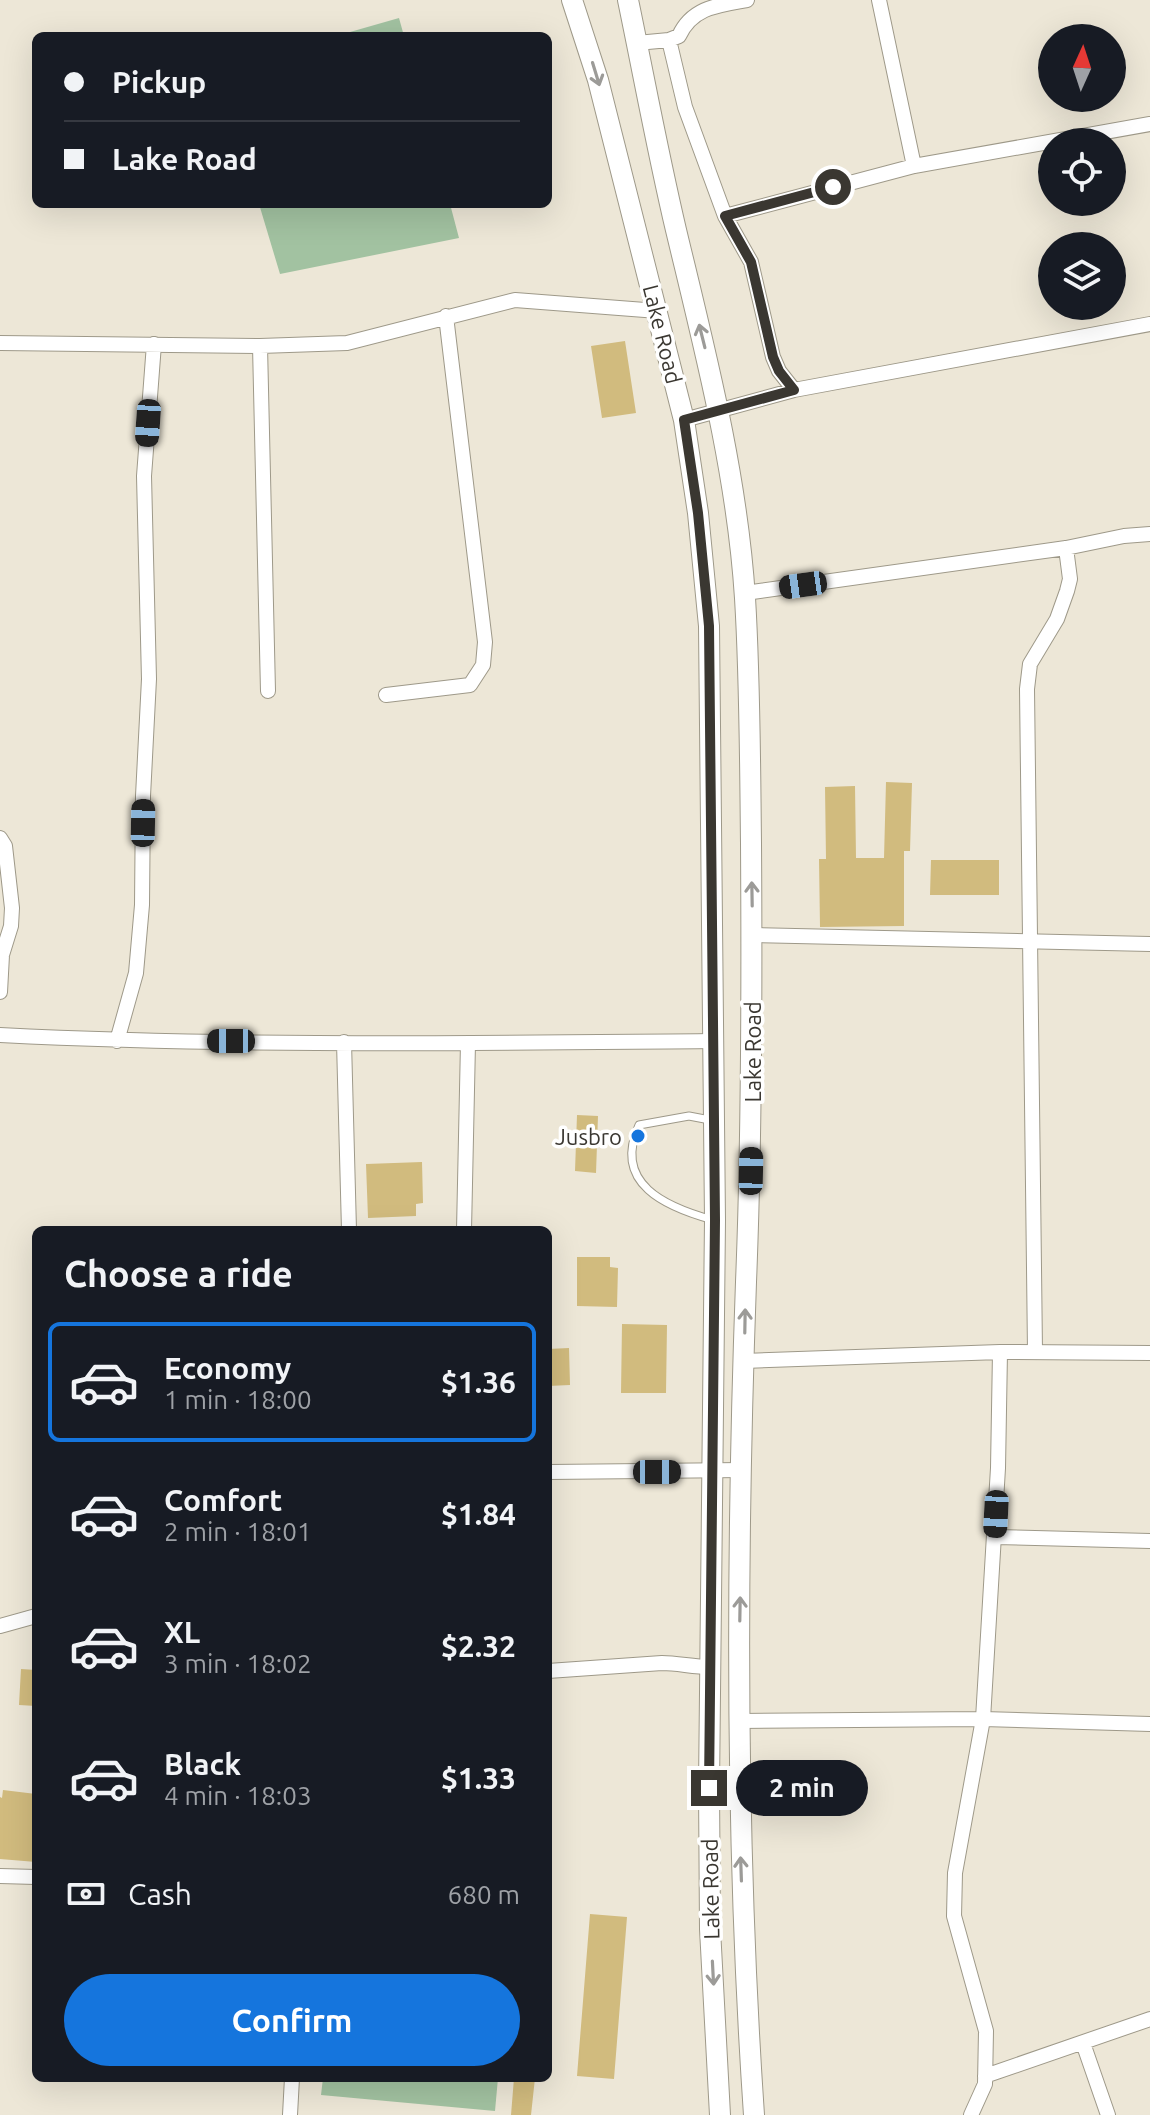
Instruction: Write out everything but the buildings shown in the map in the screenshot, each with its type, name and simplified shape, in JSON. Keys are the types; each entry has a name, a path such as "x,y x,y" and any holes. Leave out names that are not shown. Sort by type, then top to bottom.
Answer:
{"main road":[{"name":"Lake Road","path":"572,0 598,80 684,420 698,513 709,626 715,1220 710,1929 720,2115"},
{"name":"Lake Road","path":"628,0 674,224 719,412 745,593 750,705 752,1116 744,1361 739,1721 745,1986 754,2115"}],"street":[{"path":"637,43 669,40 679,36 683,26 699,11 747,0"},
{"path":"879,0 914,166"},
{"path":"669,40 685,107 725,216 751,262 773,357 779,371 794,390"},
{"path":"725,216 914,166 1150,124"},
{"path":"0,343 260,346 347,343 515,300 658,311"},
{"path":"386,695 470,685 483,665 485,642 446,316"},
{"path":"684,420 794,390 1150,324"},
{"path":"117,1041 136,973 142,905 149,679 144,476 154,344"},
{"path":"260,346 268,691"},
{"path":"745,593 1150,534"},
{"path":"1035,1351 1027,689 1030,664 1057,619 1067,591 1070,579 1066,548"},
{"path":"0,838 5,846 12,908 11,926 2,955 0,992"},
{"path":"752,935 1150,944"},
{"path":"0,1035 117,1041 712,1041"},
{"path":"344,1042 349,1226"},
{"path":"464,1226 468,1043"},
{"path":"744,1361 1035,1351 1150,1353"},
{"path":"971,2115 985,2084 986,2031 954,1916 955,1873 983,1719 995,1537 1000,1352"},
{"path":"552,1472 743,1470"},
{"path":"995,1537 1150,1541"},
{"path":"0,1626 32,1617"},
{"path":"552,1671 662,1663 710,1667"},
{"path":"739,1721 983,1719 1150,1724"},
{"path":"0,1876 32,1877"},
{"path":"985,2076 1150,2019"},
{"path":"1083,2043 1108,2115"},
{"path":"290,2115 292,2082"}],"lane":[{"path":"714,1120 689,1116 639,1125 633,1138 632,1152 634,1173 656,1197 673,1208 715,1220"}],"green space":[{"path":"399,18 403,32 350,32"},
{"path":"260,208 451,208 459,238 280,274"},
{"path":"323,2082 498,2082 495,2111 321,2095"}],"place":[{"name":"Jusbro","path":"638,1136"}],"route":[{"path":"709,1788 715,1220 709,626 698,513 684,420 794,390 779,371 773,357 751,262 725,216 833,187"}]}
